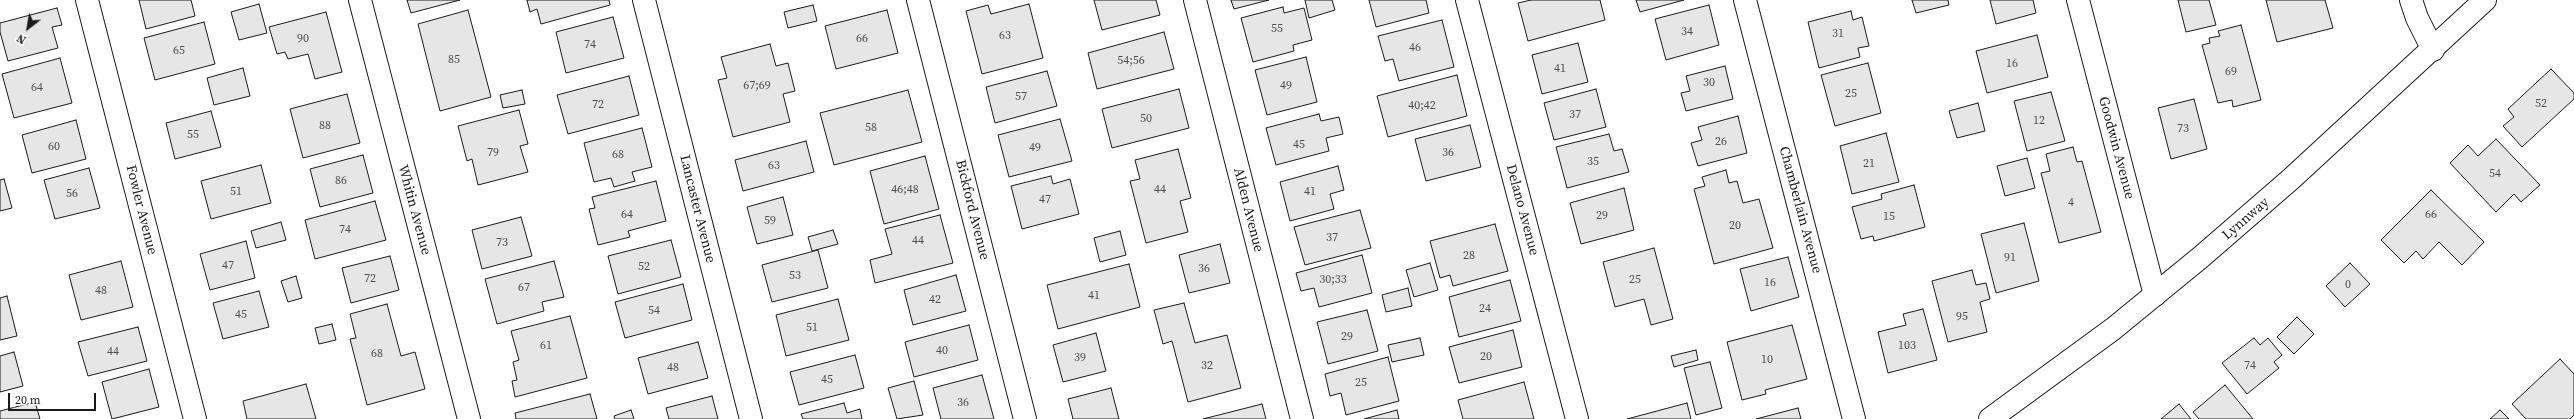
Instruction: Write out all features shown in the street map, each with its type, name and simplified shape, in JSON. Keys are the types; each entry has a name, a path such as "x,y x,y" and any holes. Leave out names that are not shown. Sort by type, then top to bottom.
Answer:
{"street":[{"name":"Fowler Avenue","path":"87,0 195,419"},
{"name":"Whitin Avenue","path":"360,0 469,419"},
{"name":"Lancaster Avenue","path":"644,0 751,419"},
{"name":"Bickford Avenue","path":"918,0 1025,419"},
{"name":"Alden Avenue","path":"1195,0 1302,419"},
{"name":"Delano Avenue","path":"1468,0 1577,419"},
{"name":"Chamberlain Avenue","path":"1745,0 1854,419"},
{"name":"Goodwin Avenue","path":"2078,0 2155,295"},
{"path":"2411,0 2417,18 2433,50"},
{"name":"Lynnway","path":"1990,419 2155,295 2268,200 2433,50 2485,0"}],"building":[{"path":"139,0 191,0 195,16 146,29"},
{"path":"407,0 460,0 411,13"},
{"path":"527,0 609,0 610,5 541,24 537,9 530,12"},
{"path":"1094,0 1156,0 1160,15 1102,30"},
{"path":"1231,0 1269,0 1234,9"},
{"path":"1305,0 1332,0 1335,10 1309,18"},
{"path":"1369,0 1426,0 1429,13 1376,27"},
{"path":"1531,0 1600,0 1605,20 1528,41 1518,3"},
{"path":"1636,0 1684,0 1640,12"},
{"path":"1912,0 1948,0 1949,5 1916,13"},
{"path":"1990,0 2033,0 2036,13 1996,24"},
{"path":"2178,0 2209,0 2216,25 2186,32"},
{"path":"2266,0 2325,0 2333,28 2277,42"},
{"path":"259,4 267,33 239,40 231,12"},
{"path":"1029,4 1043,58 982,74 966,11 988,5 991,14"},
{"path":"813,5 817,21 788,28 784,12"},
{"path":"1709,5 1719,45 1666,60 1655,19"},
{"path":"1283,7 1284,13 1304,8 1312,40 1293,45 1294,51 1253,62 1241,18"},
{"path":"57,8 62,25 52,27 58,48 8,61 0,32 0,23"},
{"path":"468,10 491,97 440,111 418,24"},
{"path":"887,10 898,53 836,69 825,26"},
{"path":"1851,11 1853,20 1862,17 1869,46 1858,48 1860,57 1819,68 1808,22"},
{"path":"326,12 342,72 315,79 308,54 288,59 285,52 277,54 269,27"},
{"path":"613,17 624,58 566,73 556,32"},
{"path":"1442,20 1454,67 1399,81 1393,59 1385,61 1378,36"},
{"path":"204,22 215,64 155,80 144,38"},
{"path":"2241,25 2261,100 2233,107 2232,100 2218,103 2202,45 2210,43 2209,38 2220,36 2218,31"},
{"path":"1164,32 1174,69 1097,89 1088,53"},
{"path":"2037,35 2048,77 1987,93 1976,51"},
{"path":"1578,43 1588,82 1542,94 1532,55"},
{"path":"770,44 776,66 788,63 795,91 783,94 790,122 733,137 718,80 727,78 721,57"},
{"path":"1306,57 1317,102 1267,115 1255,70"},
{"path":"60,58 72,103 14,118 2,74"},
{"path":"1868,63 1881,113 1835,126 1821,75"},
{"path":"1725,66 1733,99 1686,111 1681,93 1690,91 1686,76"},
{"path":"243,68 250,96 214,105 207,78"},
{"path":"2551,69 2574,93 2574,99 2522,147 2503,126 2514,117 2508,109"},
{"path":"1047,71 1057,106 995,123 986,87"},
{"path":"1457,75 1467,116 1388,137 1377,96"},
{"path":"629,76 639,115 568,134 557,95"},
{"path":"1179,89 1189,128 1112,148 1102,109"},
{"path":"1596,89 1606,127 1554,140 1544,103"},
{"path":"522,90 525,104 503,108 500,95"},
{"path":"908,90 922,142 834,165 820,113"},
{"path":"2051,92 2065,141 2027,151 2014,101"},
{"path":"347,94 360,143 303,158 290,109"},
{"path":"2194,99 2207,149 2171,159 2158,108"},
{"path":"1978,103 1985,131 1957,138 1949,111"},
{"path":"519,110 528,144 520,146 528,172 478,185 472,159 467,161 458,126"},
{"path":"211,111 221,147 175,159 166,123"},
{"path":"1319,114 1321,121 1339,117 1343,134 1326,138 1329,151 1276,165 1266,128"},
{"path":"1738,116 1747,153 1698,166 1691,143 1702,140 1698,127"},
{"path":"1060,119 1072,161 1009,177 998,135"},
{"path":"76,120 86,159 32,173 22,135"},
{"path":"1470,125 1481,167 1426,181 1415,139"},
{"path":"642,128 652,167 632,172 635,181 614,187 611,178 594,182 584,143"},
{"path":"1886,133 1899,182 1852,194 1840,146"},
{"path":"1609,134 1614,151 1622,149 1629,172 1567,188 1556,147"},
{"path":"2496,139 2540,185 2521,202 2514,194 2496,212 2450,163 2468,145 2478,156"},
{"path":"806,141 814,172 743,191 735,160"},
{"path":"2073,147 2077,162 2082,161 2101,232 2059,243 2041,173 2050,171 2046,154"},
{"path":"1178,149 1191,198 1180,201 1188,232 1146,243 1130,181 1140,179 1135,160"},
{"path":"363,155 373,193 320,207 310,169"},
{"path":"925,156 939,209 884,224 870,171"},
{"path":"2027,158 2035,188 2005,196 1997,166"},
{"path":"261,165 271,203 211,219 201,181"},
{"path":"1338,166 1344,190 1330,194 1334,209 1290,221 1280,182"},
{"path":"89,168 100,208 55,219 44,180"},
{"path":"1726,170 1729,183 1737,181 1743,203 1759,199 1773,248 1714,264 1694,189 1705,186 1702,177"},
{"path":"1051,176 1053,184 1070,179 1079,214 1022,229 1011,186"},
{"path":"4,179 12,208 0,211 0,180"},
{"path":"656,181 666,221 628,231 630,237 598,245 589,209 595,208 592,197"},
{"path":"1914,185 1925,227 1874,241 1873,236 1861,239 1852,207 1882,199 1881,194"},
{"path":"1624,188 1634,230 1581,244 1570,203"},
{"path":"2431,190 2484,242 2462,265 2439,242 2423,259 2416,251 2404,263 2381,240"},
{"path":"783,197 793,235 757,244 747,207"},
{"path":"375,201 386,240 315,259 305,220"},
{"path":"1360,210 1371,248 1305,265 1294,227"},
{"path":"940,215 953,263 875,283 870,260 892,254 885,229"},
{"path":"521,217 532,256 482,269 472,230"},
{"path":"281,222 286,240 256,248 251,231"},
{"path":"2024,223 2039,281 1996,293 1981,234"},
{"path":"1495,224 1508,271 1453,286 1450,275 1440,278 1430,241"},
{"path":"833,230 838,244 812,251 808,237"},
{"path":"1120,231 1126,255 1100,262 1094,238"},
{"path":"671,240 681,277 618,294 608,256"},
{"path":"246,241 255,278 210,290 200,254"},
{"path":"1220,244 1230,283 1189,293 1179,255"},
{"path":"1654,248 1673,319 1651,325 1644,299 1615,307 1603,262"},
{"path":"818,250 828,288 772,302 762,265"},
{"path":"1362,255 1372,293 1319,307 1314,288 1301,291 1296,273"},
{"path":"390,256 399,290 351,303 342,268"},
{"path":"1788,257 1799,297 1751,311 1740,269"},
{"path":"121,261 133,307 81,320 69,275"},
{"path":"554,261 564,297 542,302 544,311 497,324 485,279"},
{"path":"1430,263 1438,290 1414,297 1406,270"},
{"path":"2350,263 2370,284 2345,307 2326,286"},
{"path":"1129,264 1140,307 1058,329 1047,285"},
{"path":"1972,270 1976,285 1986,283 1990,299 1980,302 1987,332 1948,342 1932,281"},
{"path":"956,275 966,311 913,325 904,290"},
{"path":"296,276 302,298 288,302 281,281"},
{"path":"1510,280 1521,321 1459,337 1449,297"},
{"path":"683,284 692,320 625,338 615,302"},
{"path":"1408,288 1412,306 1386,312 1382,295"},
{"path":"259,291 269,327 223,339 213,303"},
{"path":"7,296 17,336 0,340 0,298"},
{"path":"838,299 849,340 786,356 776,315"},
{"path":"1184,303 1195,343 1227,335 1241,388 1188,402 1172,341 1163,344 1154,310"},
{"path":"387,304 401,356 415,352 425,389 367,405 350,339 356,338 350,314"},
{"path":"1923,309 1937,360 1888,373 1878,332 1906,325 1903,314"},
{"path":"1367,310 1378,351 1328,364 1317,322"},
{"path":"570,316 587,378 515,397 512,381 517,380 513,362 519,360 511,331"},
{"path":"2297,317 2314,334 2294,354 2277,337"},
{"path":"332,324 336,340 319,344 315,328"},
{"path":"969,325 978,360 914,377 905,342"},
{"path":"1792,325 1807,379 1765,390 1766,394 1742,400 1727,342"},
{"path":"138,327 147,361 88,376 78,342"},
{"path":"1513,330 1522,367 1459,383 1449,347"},
{"path":"1096,333 1106,371 1063,382 1053,345"},
{"path":"1420,338 1424,355 1392,362 1388,345"},
{"path":"2254,338 2260,345 2268,338 2282,355 2274,362 2279,368 2247,394 2222,363"},
{"path":"698,342 708,378 648,394 638,358"},
{"path":"1696,350 1698,360 1674,367 1671,356"},
{"path":"14,352 23,386 0,392 0,356"},
{"path":"855,355 864,388 799,405 790,372"},
{"path":"1388,357 1399,401 1346,415 1341,393 1330,396 1325,374"},
{"path":"2560,359 2574,374 2574,415 2570,419 2526,419 2512,404"},
{"path":"1710,362 1722,408 1696,415 1684,368"},
{"path":"149,369 159,407 112,419 102,382"},
{"path":"982,375 994,419 941,419 933,388"},
{"path":"914,381 923,415 897,419 888,388"},
{"path":"1524,382 1534,419 1463,419 1458,400"},
{"path":"306,384 316,419 247,419 243,401"},
{"path":"2225,385 2253,419 2199,419 2193,412"},
{"path":"1111,388 1119,419 1073,419 1068,399"},
{"path":"590,394 597,419 516,419 515,413"},
{"path":"712,396 718,419 669,419 666,408"},
{"path":"35,402 40,419 0,419 0,411"},
{"path":"844,403 847,413 860,409 862,419 803,419 801,414"},
{"path":"1687,403 1691,419 1627,419"},
{"path":"1262,404 1266,419 1203,419"},
{"path":"2179,404 2191,419 2161,419"},
{"path":"1798,408 1801,419 1756,419"},
{"path":"631,410 634,419 615,419 614,416"},
{"path":"1397,410 1399,419 1364,419"},
{"path":"2500,410 2509,419 2490,419"}]}
